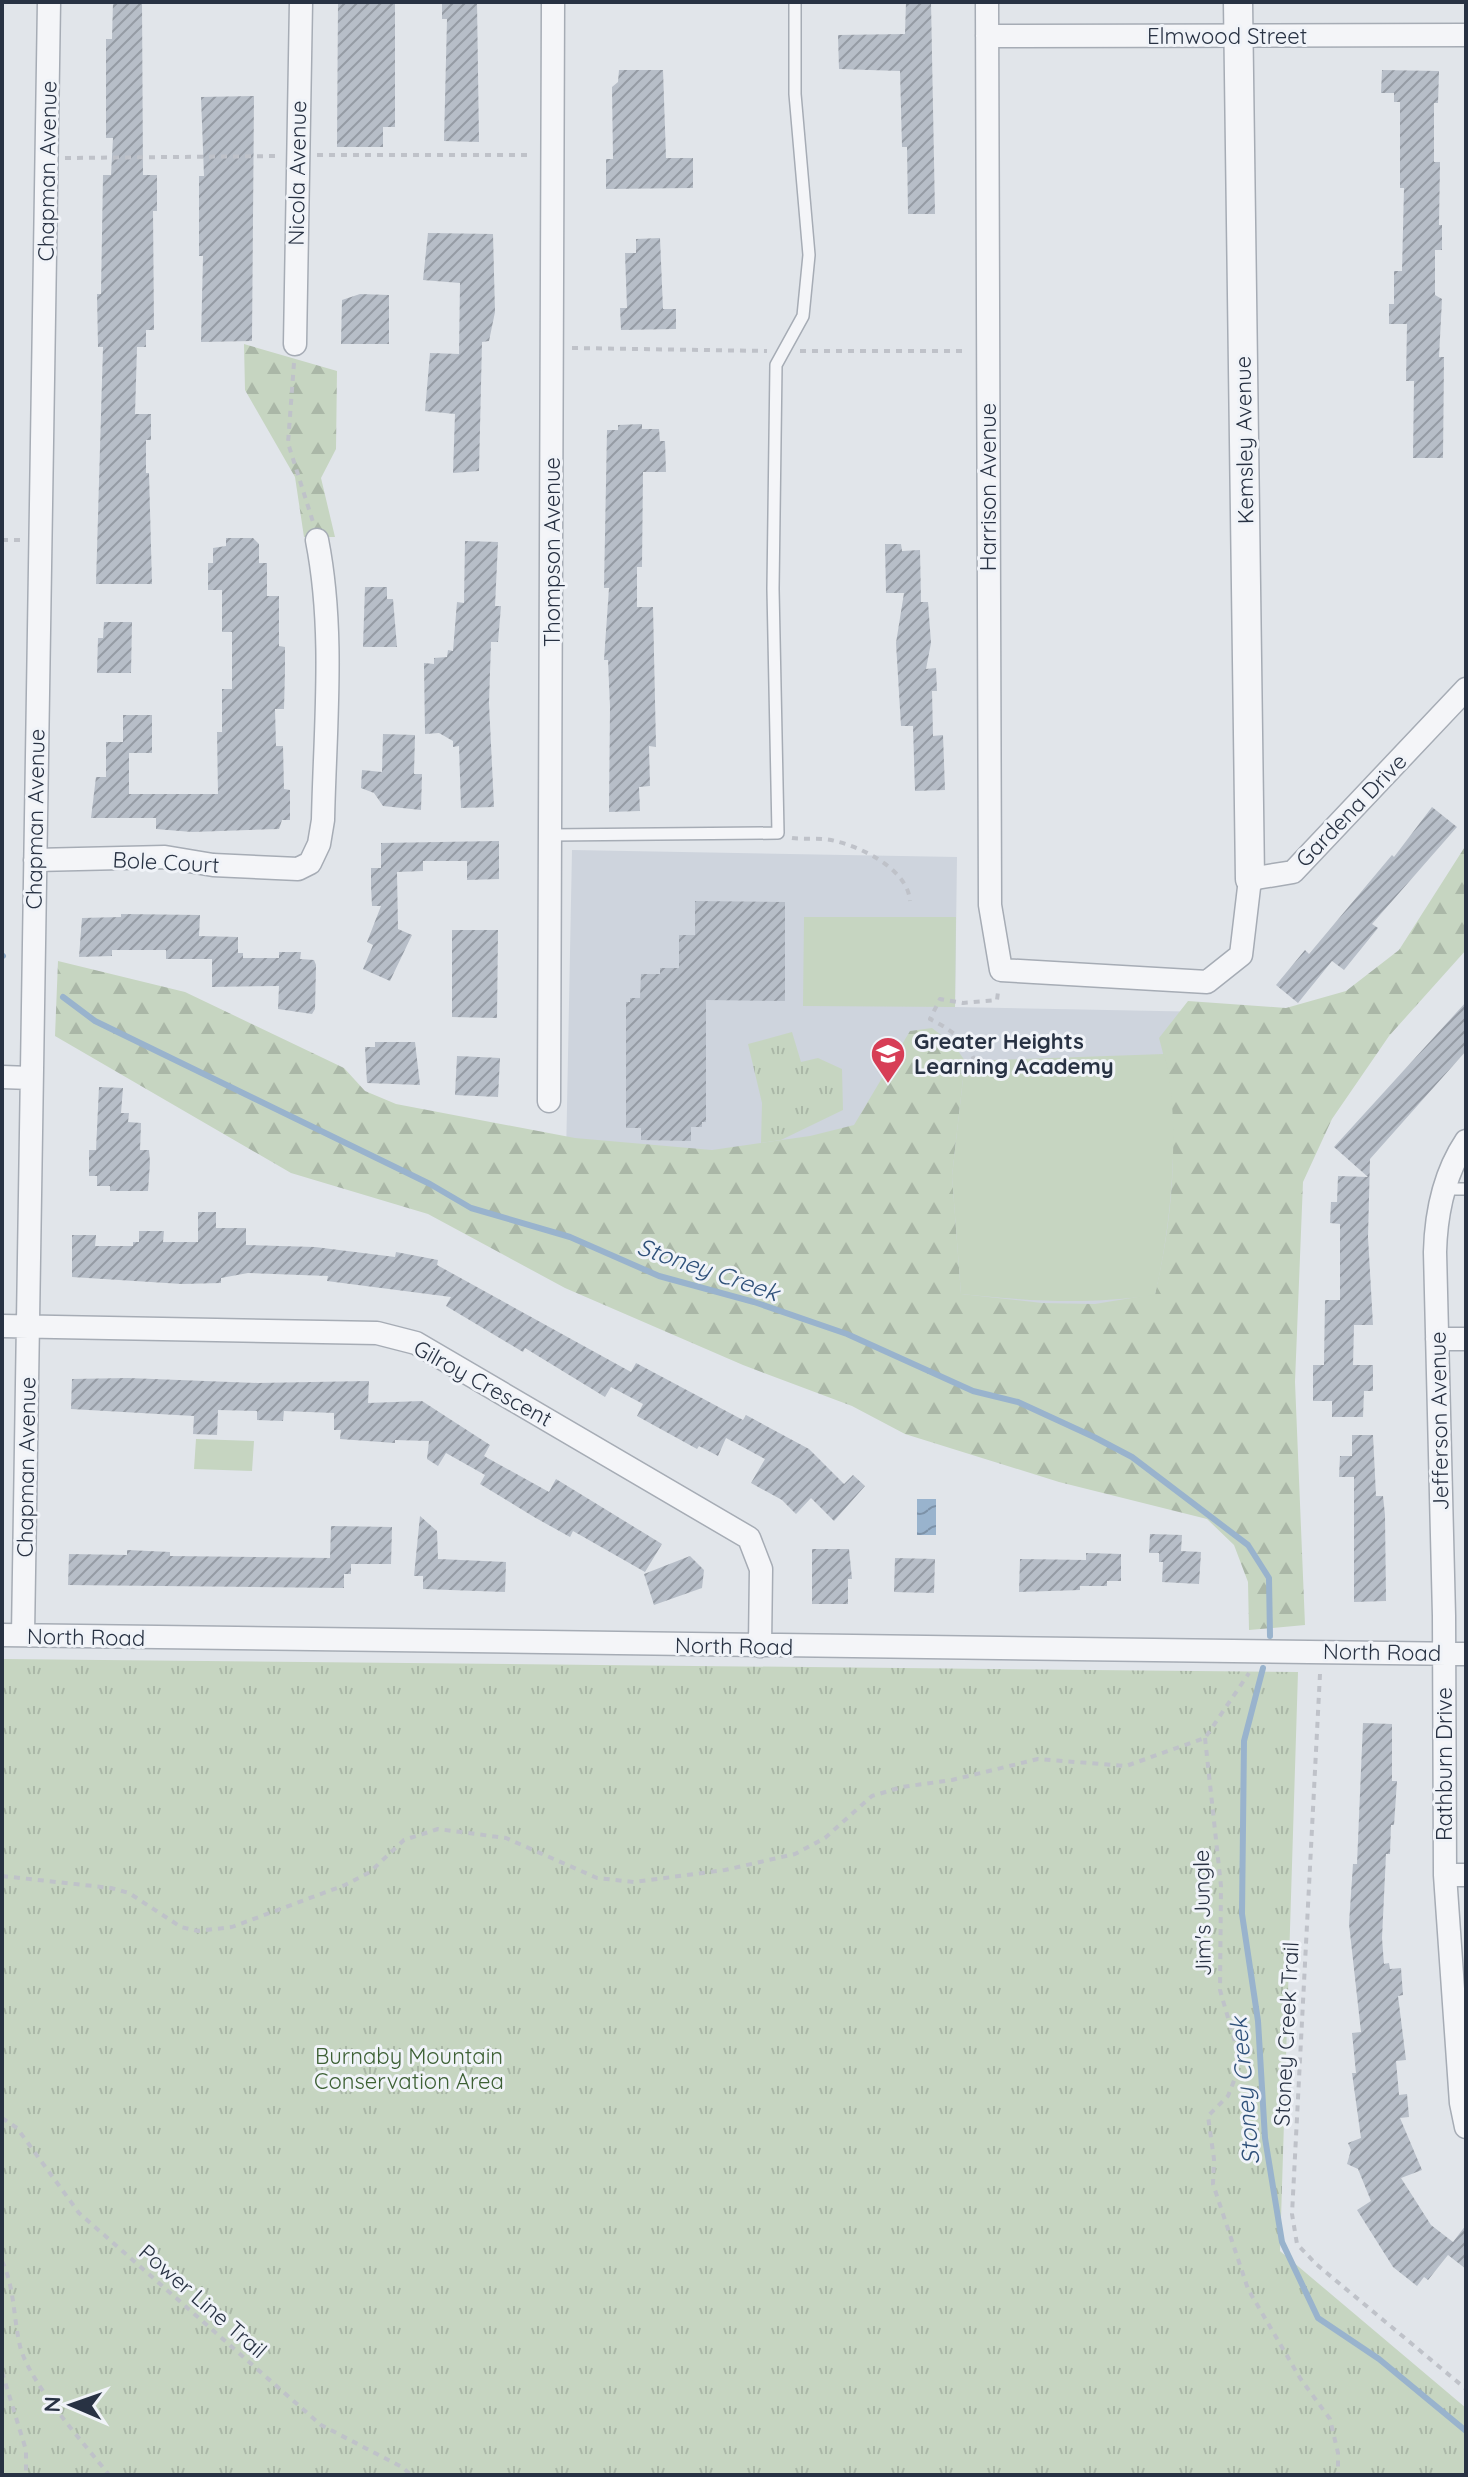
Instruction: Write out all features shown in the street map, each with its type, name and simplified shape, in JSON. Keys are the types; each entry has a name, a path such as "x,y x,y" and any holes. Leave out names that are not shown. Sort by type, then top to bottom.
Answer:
{"street":[{"name":"Chapman Avenue","path":"12,1635 29,1326 49,2"},
{"name":"Nicola Avenue","path":"295,344 301,2"},
{"name":"Thompson Avenue","path":"549,1101 553,2"},
{"name":"Harrison Avenue","path":"987,2 990,905 1001,970"},
{"name":"Kemsley Avenue","path":"1238,2 1250,879"},
{"name":"Elmwood Street","path":"987,36 1466,35"},
{"name":"Bole Court","path":"35,860 165,857 213,865 298,869 310,863 319,844 323,820 327,623 325,584 317,540"},
{"name":"Gardena Drive","path":"1250,879 1293,872 1466,689"},
{"path":"1001,970 1207,982 1241,955 1250,879"},
{"path":"2,1077 31,1078"},
{"name":"Jefferson Avenue","path":"1455,1653 1437,1339 1436,1223 1455,1189 1466,1141"},
{"name":"Gilroy Crescent","path":"2,1326 377,1333 416,1343 749,1538 761,1569 760,1646"},
{"path":"1437,1339 1466,1339"},
{"name":"North Road","path":"12,1635 1455,1653"},
{"name":"Rathburn Drive","path":"1455,1653 1455,1875 1461,2103 1466,2127"}],"lane":[{"path":"551,835 778,833 773,502 776,365 803,316 809,255 795,94 795,2"}],"path":[{"path":"56,158 554,156"},
{"path":"295,344 288,443 317,540"},
{"path":"554,348 987,352"},
{"path":"2,540 30,540"},
{"path":"778,833 795,839 838,841 863,853 898,876 909,889 910,901"},
{"path":"979,1073 970,1049 955,1032 930,1019 940,999 963,1003 997,1000 1001,970"},
{"name":"Stoney Creek Trail","path":"1320,1652 1292,2214 1297,2244 1316,2264 1466,2389"},
{"path":"2,1876 111,1888 129,1893 181,1927 198,1931 232,1927 345,1885 370,1872 404,1840 438,1829 506,1838 597,1878 634,1882 725,1870 795,1854 825,1838 872,1796 902,1787 952,1780 1038,1759 1126,1766 1205,1738 1255,1664"},
{"name":"Jim's Jungle","path":"1205,1738 1221,1886 1220,1990 1241,2063 1228,2096 1208,2116 1214,2159 1213,2184 1248,2289 1300,2378 1330,2419 1338,2453 1338,2475"},
{"name":"Power Line Trail","path":"2,2118 17,2128 79,2213 321,2425 402,2467 411,2475"},
{"path":"2,2261 12,2282 20,2349 48,2396 109,2475"},
{"path":"2,2372 26,2450 26,2475"}],"shaded area":[{"name":"Greater Heights Learning Academy","path":"572,850 957,857 955,1007 1211,1012 1204,1338 927,1333 566,1158"}],"green space":[{"path":"244,344 337,371 336,449 321,478 335,537 304,537 295,477 245,390"},
{"path":"1466,845 1466,950 1389,1036 1332,1119 1303,1182 1295,1382 1305,1625 1249,1630 1248,1582 1234,1545 1207,1519 1059,1482 905,1434 852,1406 743,1365 565,1288 428,1214 291,1173 55,1036 58,961 185,992 344,1068 365,1091 396,1104 575,1138 712,1150 810,1136 854,1125 910,1031 932,1028 954,1045 965,1061 952,1176 961,1294 1042,1303 1095,1304 1155,1294 1167,1232 1173,1166 1171,1100 1159,1038 1188,1001 1286,1008 1346,991 1399,950"},
{"path":"804,917 956,917 955,1007 803,1006"},
{"path":"792,1032 801,1062 818,1058 842,1069 843,1110 781,1140 761,1143 762,1103 748,1044"},
{"path":"1164,1054 1172,1110 1172,1174 1166,1238 1155,1295 1058,1301 961,1294 952,1176 965,1061"},
{"path":"196,1439 254,1441 252,1471 194,1469"},
{"name":"Burnaby Mountain Conservation Area","path":"2,1659 1298,1672 1280,2251 1466,2408 1466,2475 2,2475"}],"water":[{"path":"917,1499 936,1499 936,1535 917,1535"}],"building":[{"path":"113,2 142,2 143,175 157,175 157,211 153,211 154,330 146,330 146,347 137,347 135,414 151,414 151,440 146,440 146,473 149,473 152,584 96,584 103,347 98,347 97,294 101,294 103,175 111,175 113,138 106,138 106,39 112,39"},
{"path":"338,2 395,2 395,127 383,127 383,147 337,147"},
{"path":"442,2 477,2 479,142 444,141 447,19 442,19"},
{"path":"906,2 931,2 935,214 908,214 907,147 902,147 900,71 839,69 838,35 905,34"},
{"path":"619,70 663,70 666,158 693,158 693,188 606,189 606,159 613,159 612,87 618,82"},
{"path":"1382,70 1439,71 1438,103 1434,103 1434,162 1440,162 1439,225 1442,225 1442,250 1435,250 1435,295 1442,299 1439,357 1444,357 1443,458 1413,458 1414,381 1406,381 1407,324 1389,324 1389,304 1394,304 1394,271 1402,271 1404,188 1400,188 1400,102 1394,102 1394,93 1381,93"},
{"path":"254,96 252,341 201,342 203,256 199,256 199,176 204,176 201,97"},
{"path":"428,233 493,234 495,312 489,341 482,342 479,471 453,473 455,414 425,411 430,353 459,354 460,283 423,280"},
{"path":"660,238 663,309 676,309 676,329 621,330 620,308 627,308 625,253 636,253 636,239"},
{"path":"360,294 389,295 389,344 341,344 342,300"},
{"path":"642,424 642,429 659,429 660,441 665,441 666,472 643,472 642,567 637,567 637,607 653,607 656,747 649,746 650,786 639,787 640,811 609,812 610,707 608,660 604,660 609,588 604,588 607,430 618,430 618,425"},
{"path":"226,538 253,538 259,544 259,563 267,563 267,596 279,596 279,646 285,647 285,670 284,709 275,709 276,746 283,746 284,789 290,790 290,820 282,820 279,829 192,832 156,829 156,818 91,818 96,777 106,777 106,742 123,742 123,715 152,715 152,753 129,753 129,794 218,794 217,732 222,732 222,689 232,689 232,632 222,632 222,590 208,590 208,563 213,563 213,548 226,546"},
{"path":"465,541 498,542 495,606 501,606 498,642 491,642 489,703 494,807 461,808 459,746 453,747 453,741 439,733 425,734 424,663 434,664 434,658 447,657 448,650 453,651 457,602 464,603"},
{"path":"885,544 901,544 902,551 920,550 921,602 928,602 931,643 926,669 936,668 937,691 932,691 933,736 943,735 945,790 915,791 913,726 901,726 896,643 904,593 886,593"},
{"path":"365,587 387,587 387,599 393,599 397,647 363,647"},
{"path":"104,622 132,622 131,673 97,673 98,638 103,638"},
{"path":"383,734 415,735 414,774 422,774 421,810 383,806 374,793 361,788 362,770 382,772"},
{"path":"1432,807 1457,827 1372,924 1378,928 1344,970 1332,961 1298,1003 1276,985 1305,950 1309,954 1392,855 1394,857"},
{"path":"499,841 499,879 467,880 467,861 423,861 423,871 397,872 398,929 412,935 390,981 363,969 373,945 367,942 381,906 372,906 371,868 381,868 381,843"},
{"path":"695,901 785,902 785,1001 706,1000 706,1122 702,1122 702,1127 691,1127 691,1141 641,1140 641,1128 626,1128 626,1002 630,1002 630,998 640,998 641,974 660,974 660,968 679,968 679,935 695,935"},
{"path":"121,914 200,915 199,936 238,937 238,953 243,953 243,958 279,958 279,952 301,952 300,959 314,960 316,965 315,1009 312,1014 278,1009 279,986 212,987 212,959 166,959 166,950 112,950 112,956 79,957 82,918 121,917"},
{"path":"452,930 498,930 497,1018 452,1017"},
{"path":"1466,1002 1466,1051 1370,1159 1368,1237 1373,1325 1354,1325 1353,1365 1373,1365 1373,1391 1364,1391 1363,1417 1332,1417 1332,1401 1313,1401 1313,1365 1324,1365 1325,1300 1340,1300 1340,1224 1330,1223 1331,1202 1337,1202 1338,1176 1368,1177 1334,1147"},
{"path":"375,1042 415,1042 420,1085 367,1083 365,1047 375,1047"},
{"path":"457,1056 500,1058 498,1097 455,1095"},
{"path":"99,1087 123,1088 121,1113 129,1113 128,1122 141,1123 140,1150 149,1150 148,1191 110,1191 110,1186 97,1186 97,1176 89,1176 89,1150 96,1150"},
{"path":"198,1212 216,1212 216,1228 246,1228 246,1245 315,1247 395,1257 396,1252 438,1260 437,1265 631,1372 636,1363 743,1420 746,1415 809,1449 844,1484 853,1475 865,1486 834,1521 811,1498 796,1514 782,1500 751,1483 765,1459 726,1438 718,1456 699,1446 697,1449 637,1416 643,1404 611,1387 605,1397 525,1348 523,1352 446,1306 451,1297 327,1281 328,1276 248,1273 221,1278 221,1283 182,1284 72,1277 72,1235 96,1235 95,1246 133,1246 133,1242 139,1242 139,1231 164,1231 163,1242 198,1242"},
{"path":"72,1379 258,1383 369,1381 368,1403 422,1401 490,1445 484,1456 549,1492 556,1479 662,1544 645,1572 573,1531 570,1537 534,1517 480,1484 485,1475 446,1453 438,1466 427,1459 429,1441 395,1440 395,1443 340,1439 341,1430 334,1430 334,1413 284,1411 283,1421 257,1420 257,1411 218,1410 217,1435 193,1434 194,1416 71,1409"},
{"path":"1352,1435 1373,1435 1376,1496 1383,1496 1385,1515 1386,1601 1354,1602 1354,1477 1339,1477 1340,1456 1352,1456"},
{"path":"420,1516 437,1531 438,1559 506,1562 505,1592 423,1589 423,1576 414,1576"},
{"path":"331,1526 392,1527 391,1564 351,1564 351,1574 344,1574 344,1588 68,1585 69,1554 127,1555 127,1550 170,1552 170,1556 330,1558"},
{"path":"1150,1534 1182,1535 1181,1551 1201,1552 1199,1584 1162,1582 1163,1562 1159,1562 1159,1553 1149,1553"},
{"path":"812,1549 849,1549 852,1579 848,1579 848,1604 812,1604"},
{"path":"1086,1553 1121,1554 1121,1581 1107,1581 1107,1586 1080,1586 1080,1590 1019,1592 1020,1559 1086,1560"},
{"path":"690,1556 704,1570 702,1588 654,1605 644,1574"},
{"path":"895,1558 935,1559 934,1593 894,1592"},
{"path":"1363,1723 1392,1724 1392,1781 1397,1781 1390,1854 1386,1854 1382,1938 1384,1964 1389,1963 1390,1969 1401,1968 1403,1995 1398,1996 1406,2060 1396,2061 1399,2095 1407,2094 1409,2117 1400,2118 1422,2170 1401,2178 1431,2225 1453,2242 1466,2225 1466,2269 1448,2255 1428,2280 1424,2277 1417,2286 1393,2267 1357,2210 1371,2201 1358,2169 1347,2164 1351,2150 1348,2143 1361,2138 1352,2073 1356,2073 1352,2033 1361,2032 1349,1924 1353,1864 1357,1864"}],"waterway":[{"name":"Stoney Creek","path":"63,997 95,1021 430,1184 471,1208 570,1237 659,1276 754,1302 847,1334 973,1391 1018,1402 1132,1457 1248,1545 1269,1578 1270,1636"},
{"name":"Stoney Creek","path":"1263,1668 1244,1741 1242,1914 1258,2021 1265,2138 1282,2242 1318,2318 1379,2359 1466,2431"}],"place":[{"name":"Greater Heights Learning Academy","path":"888,1085"}]}
